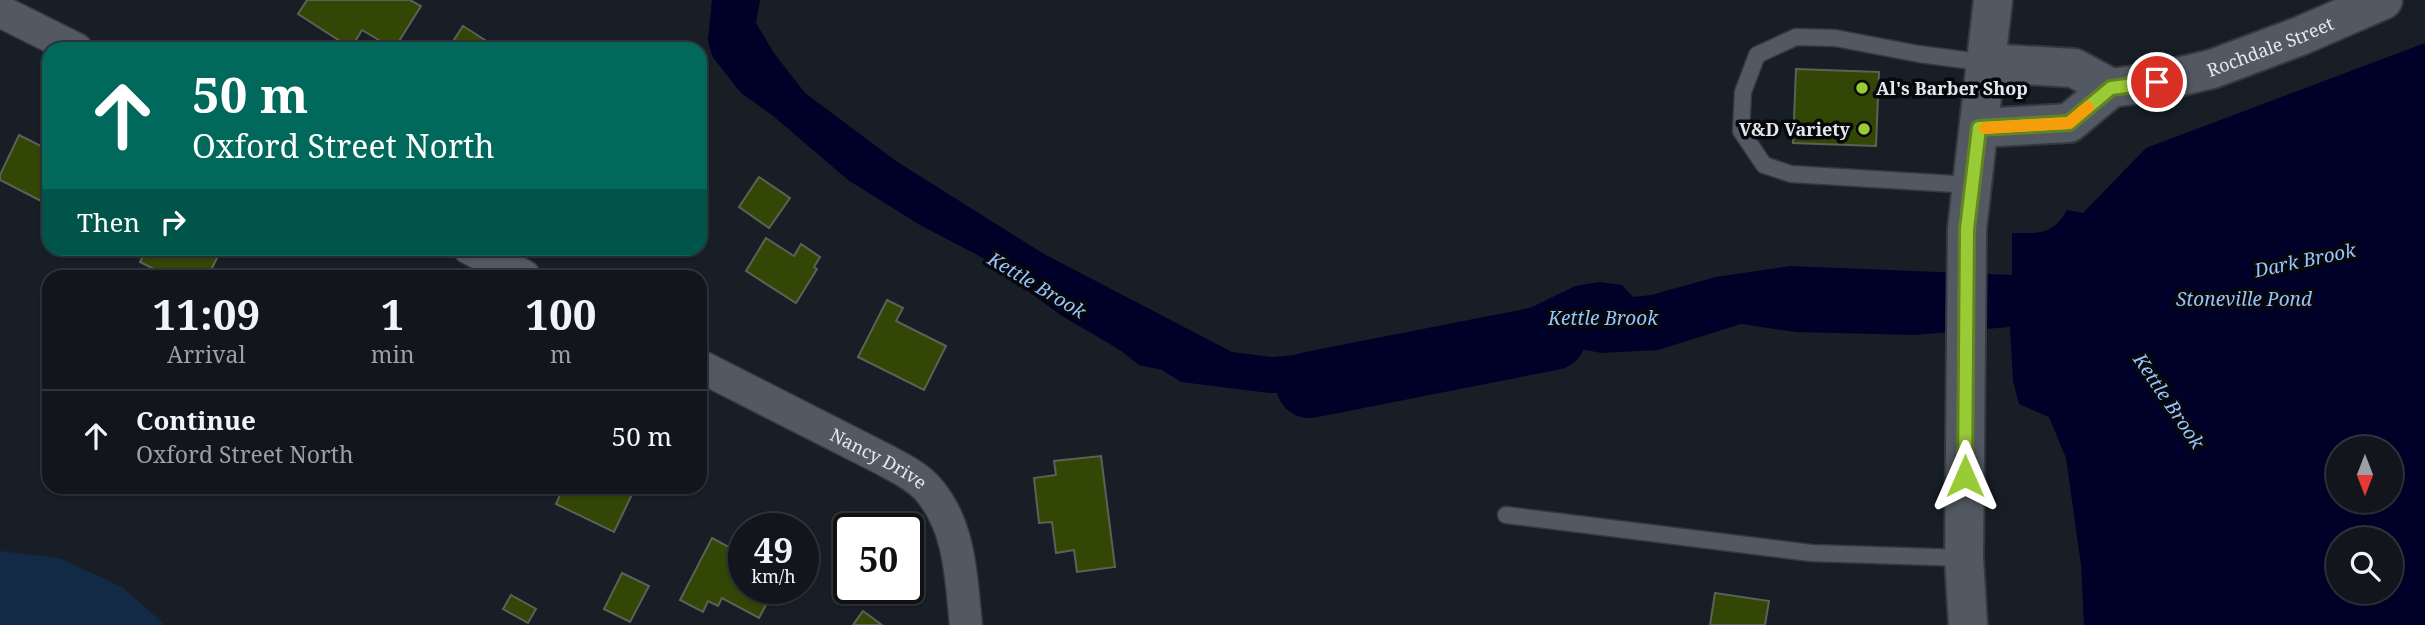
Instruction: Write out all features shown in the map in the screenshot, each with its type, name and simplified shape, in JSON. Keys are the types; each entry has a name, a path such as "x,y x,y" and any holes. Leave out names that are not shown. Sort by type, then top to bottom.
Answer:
{"main road":[{"path":"1968,625 1964,558 1967,229 1993,0"},
{"name":"Rochdale Street","path":"2111,88 2157,82 2212,69 2300,36 2383,0"},
{"path":"1979,128 2069,123 2111,88 2074,68 1987,63"}],"street":[{"path":"0,10 62,42"},
{"path":"484,256 512,270"},
{"name":"Nancy Drive","path":"707,370 883,459 928,488 943,511 953,534 966,625"}],"lane":[{"path":"1971,185 1791,174 1764,165 1741,131 1743,92 1757,55 1796,37 1835,38 1919,54 1987,63"},
{"path":"1506,515 1811,553 1964,558"}],"shaded area":[{"path":"0,551 59,558 122,587 165,625 0,625"}],"water":[{"name":"Stoneville Pond","path":"712,0 760,0 756,23 774,53 805,93 896,161 1044,254 1232,352 1272,357 1306,354 1326,357 1356,355 1433,333 1483,330 1504,324 1520,313 1575,286 1599,282 1622,285 1633,297 1651,295 1716,277 1790,266 2012,275 2012,233 2037,233 2050,229 2067,210 2083,213 2146,148 2425,43 2425,625 2084,625 2081,565 2066,458 2049,417 2019,404 2013,381 2010,327 1914,335 1796,332 1741,324 1658,350 1601,353 1556,344 1427,360 1393,368 1367,381 1334,391 1269,393 1181,382 1162,370 1139,365 1120,350 1062,316 985,259 920,225 848,180 772,115 741,93 712,56 708,40"}],"building":[{"path":"307,0 410,0 421,6 398,42 382,42 362,30 355,42 342,42 298,14"},
{"path":"463,26 488,42 453,42"},
{"path":"1796,69 1879,72 1876,146 1793,143"},
{"path":"19,135 42,146 42,201 0,180"},
{"path":"759,177 790,198 769,228 739,207"},
{"path":"766,238 794,256 801,244 820,257 814,267 817,269 796,303 746,271"},
{"path":"143,256 218,256 211,270 156,270 140,262"},
{"path":"887,300 903,308 896,321 946,346 924,390 858,357"},
{"path":"1101,456 1115,567 1077,572 1074,550 1056,553 1052,522 1039,523 1034,478 1056,475 1054,461"},
{"path":"560,494 632,494 614,532 556,504"},
{"path":"712,538 728,547 728,601 722,598 718,606 708,601 703,612 680,600"},
{"path":"622,573 649,586 630,622 604,609"},
{"path":"1715,593 1769,601 1765,625 1710,625"},
{"path":"511,595 536,609 528,623 503,609"},
{"path":"733,604 766,604 759,618"},
{"path":"863,611 882,625 853,625"}],"waterway":[{"name":"Kettle Brook","path":"1309,385 1553,337"}],"slow traffic":[{"path":"1985,128 2069,123 2088,107"}],"place":[{"name":"Al's Barber Shop","path":"1862,88"},
{"name":"V&D Variety","path":"1864,129"}],"route":[{"path":"1965,476 1967,229 1979,128 2069,123 2111,88 2157,82"}],"water label":[{"name":"Dark Brook","path":"2305,260"}]}
